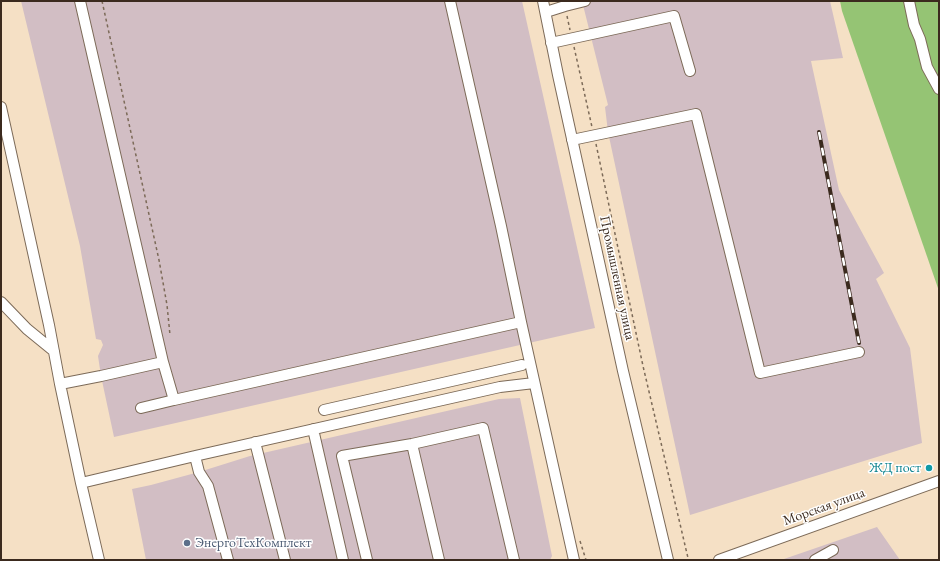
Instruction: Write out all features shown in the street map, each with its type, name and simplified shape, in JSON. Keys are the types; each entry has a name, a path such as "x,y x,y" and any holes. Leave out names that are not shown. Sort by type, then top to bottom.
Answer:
{"street":[{"path":"80,1 163,362 174,400"},
{"path":"450,1 574,560"},
{"name":"Промышленная улица","path":"543,1 623,371 668,560"},
{"path":"546,12 585,1"},
{"path":"909,1 914,25 920,39 927,67 939,89"},
{"path":"552,42 674,16 690,71"},
{"path":"1,107 81,483 99,560"},
{"path":"572,140 696,114 760,373 859,352"},
{"path":"1,302 27,329 54,351"},
{"path":"141,408 521,322"},
{"path":"60,384 163,362"},
{"path":"324,410 522,365"},
{"path":"81,483 400,409 500,387 534,383"},
{"path":"396,393 400,409"},
{"path":"367,560 342,456 412,444 483,428 514,560"},
{"path":"313,429 344,560"},
{"path":"256,442 285,560"},
{"path":"412,444 439,560"},
{"path":"195,456 200,472 208,486 228,560"},
{"name":"Морская улица","path":"719,560 734,558 939,481"},
{"path":"815,560 833,550"}],"path":[{"path":"102,1 159,260 167,305 170,335"},
{"path":"565,6 641,359 688,558 687,560"}],"shaded area":[{"path":"21,1 522,1 595,328 114,437 98,356 103,345 101,340 96,339 80,246"},
{"path":"582,1 830,1 843,58 811,61 839,190 884,273 876,279 910,348 922,443 690,515 608,132 605,107 608,105"},
{"path":"520,398 552,556 550,560 146,560 132,489 199,472 250,456 499,399"},
{"path":"877,527 900,560 781,560"}],"green space":[{"path":"840,1 939,1 939,291 842,11"}],"railway":[{"path":"819,132 859,343"}],"place":[{"name":"ЖД пост","path":"929,468"},
{"name":"ЭнергоТехКомплект","path":"187,543"}]}
